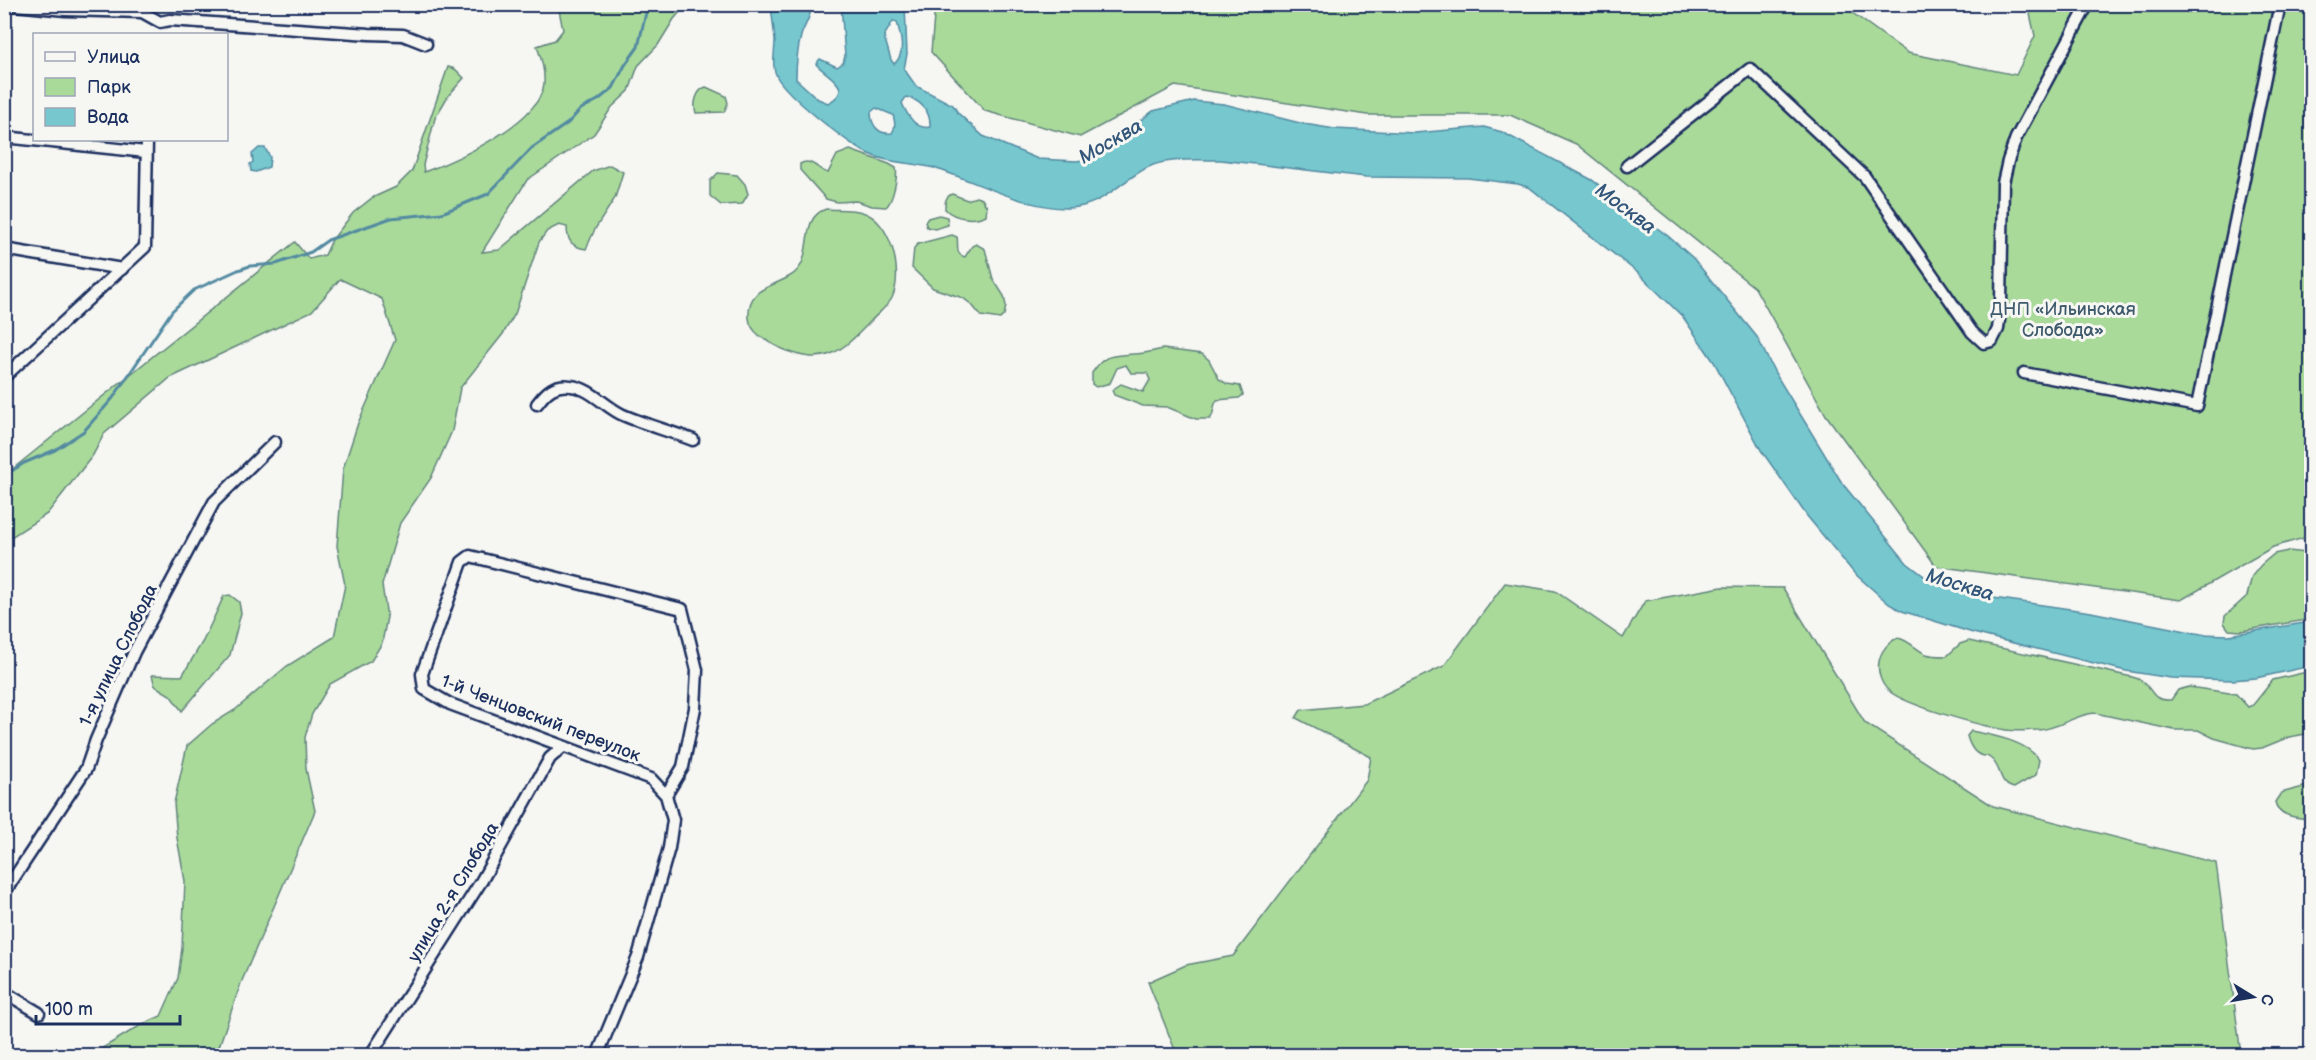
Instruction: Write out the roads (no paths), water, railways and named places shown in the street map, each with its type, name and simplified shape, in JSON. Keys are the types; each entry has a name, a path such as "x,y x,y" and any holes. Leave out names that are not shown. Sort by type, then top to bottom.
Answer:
{"street":[{"path":"4,4 65,10 142,8 160,22 170,20 403,35 426,44"},
{"path":"1627,166 1750,69 1865,177 1972,332 1984,343 1992,340 1998,329 2003,183 2008,161 2016,138 2088,4"},
{"path":"2024,374 2197,405 2280,4"},
{"path":"158,33 160,22"},
{"path":"4,137 33,140"},
{"path":"42,141 146,152"},
{"path":"4,377 145,247 147,141"},
{"path":"4,249 122,269"},
{"path":"537,404 548,390 558,386 572,386 592,395 621,414 693,440"},
{"name":"1-я улица Слобода","path":"4,893 86,769 134,652 214,502 275,442"},
{"name":"1-й Ченцовский переулок","path":"470,556 682,609 697,670 695,708 683,767 666,795 651,779 450,704 424,689 422,674 462,562 470,556"},
{"name":"улица 2-я Слобода","path":"370,1056 482,880 550,758 563,747"},
{"path":"597,1056 638,957 669,848 673,820 666,795"},
{"path":"4,992 39,1013"}],"water":[{"name":"Москва","path":"771,5 811,5 802,32 796,79 818,99 828,103 840,92 839,87 816,64 820,59 837,67 843,63 845,56 841,5 905,5 907,54 904,69 916,86 953,105 958,113 983,136 1038,159 1077,161 1090,158 1153,111 1194,101 1224,104 1304,124 1335,129 1415,133 1484,127 1502,132 1592,180 1668,236 1693,258 1757,337 1775,373 1842,483 1907,563 1928,579 1979,596 2091,612 2201,634 2229,635 2311,622 2311,666 2256,678 2232,680 2171,678 2126,671 1973,633 1902,611 1889,604 1854,573 1807,516 1761,450 1714,362 1683,317 1638,273 1530,188 1518,184 1468,178 1366,177 1221,160 1187,160 1153,165 1099,200 1078,207 1060,208 1023,201 947,172 871,155 817,117 792,95 775,73 775,41","holes":["893,21 897,22 902,45 898,60 894,64 884,36","906,97 920,104 929,116 930,127 916,124 909,117 902,103","876,108 893,115 895,124 892,133 879,131 872,121 871,112"]},
{"path":"259,148 265,148 270,157 269,167 256,172 251,171 252,154"}],"waterway":[{"path":"4,476 24,463 55,450 84,431 113,398 172,311 194,290 250,266 276,264 311,252 328,240 391,218 442,213 488,194 532,148 568,123 581,109 598,100 613,88 638,47 648,4"}],"park label":[{"name":"ДНП «Ильинская Слобода»","path":"2063,319"}]}
